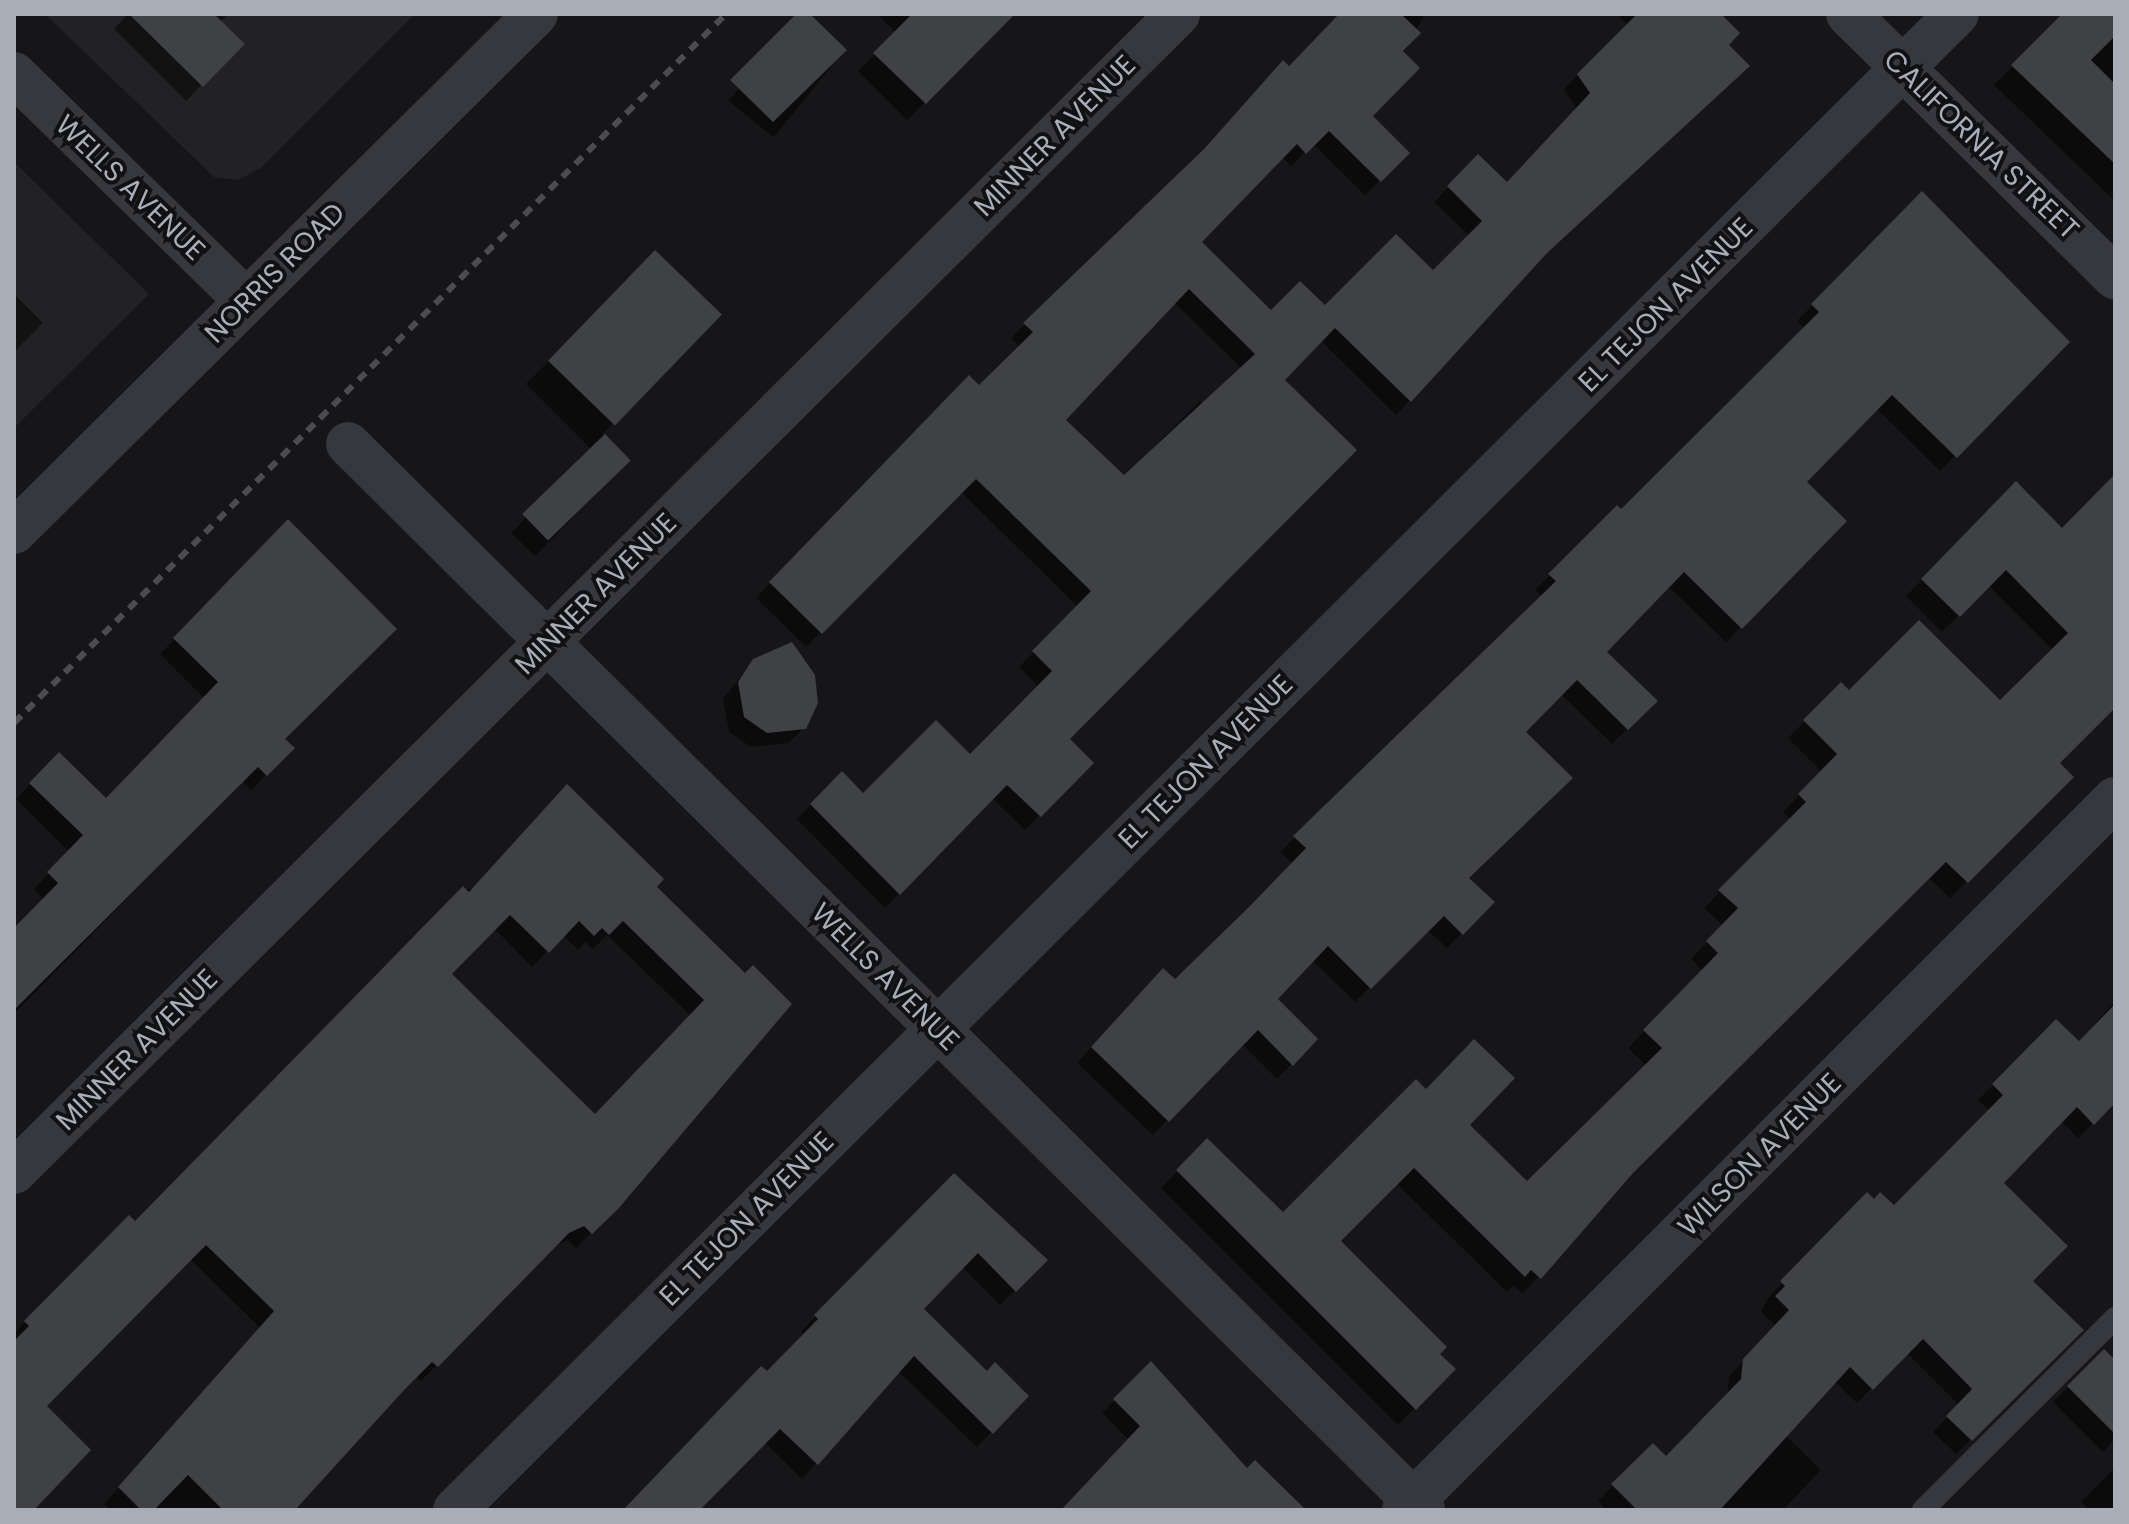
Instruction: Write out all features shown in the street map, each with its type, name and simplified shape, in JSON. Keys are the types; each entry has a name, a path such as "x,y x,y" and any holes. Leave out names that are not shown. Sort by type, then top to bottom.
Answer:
{"street":[{"name":"NORRIS ROAD","path":"14,532 536,14"},
{"name":"MINNER AVENUE","path":"14,1172 1178,14"},
{"name":"CALIFORNIA STREET","path":"1848,14 2115,277"},
{"name":"EL TEJON AVENUE","path":"455,1510 1957,14"},
{"name":"WELLS AVENUE","path":"14,74 247,301"},
{"name":"WELLS AVENUE","path":"348,444 938,1029 1413,1507"},
{"name":"WILSON AVENUE","path":"1413,1507 2115,799"}],"lane":[{"path":"1923,1510 2115,1318"}],"shaded area":[{"path":"45,14 415,14 261,168 238,180 214,177"},
{"path":"14,162 149,294 14,428"}],"building":[{"path":"129,14 214,14 245,44 203,87"},
{"path":"796,14 810,14 847,50 773,122 730,80"},
{"path":"912,14 1015,14 926,104 873,53"},
{"path":"1339,14 1401,14 1421,33 1403,51 1420,68 1373,116 1410,153 1381,182 1329,131 1306,154 1297,144 1202,242 1271,310 1300,281 1325,305 1396,234 1433,270 1482,221 1447,186 1478,154 1507,182 1590,93 1577,74 1637,14 1721,14 1740,33 1729,45 1750,66 1547,253 1411,402 1335,328 1285,380 1357,450 1070,739 1094,763 1041,817 1007,785 900,895 810,804 842,771 863,793 936,720 970,754 1052,671 1032,651 1091,591 976,479 822,634 769,582 969,375 979,385 1033,332 1023,323 1205,148 1283,60 1289,66","holes":["1189,289 1255,354 1124,475 1066,420"]},
{"path":"2062,14 2115,14 2115,36 2091,60 2115,84 2115,164 2011,65"},
{"path":"1922,191 2070,342 1957,458 1892,395 1807,482 1847,521 1742,629 1684,572 1607,652 1658,701 1628,730 1577,680 1526,732 1573,778 1469,878 1495,902 1463,935 1444,916 1371,989 1328,946 1278,999 1318,1039 1293,1066 1258,1030 1169,1122 1091,1047 1163,968 1175,979 1250,906 1306,848 1293,836 1556,581 1548,574 1617,505 1621,509 1819,312 1811,304"},
{"path":"655,250 722,315 615,425 548,361"},
{"path":"605,434 631,461 548,541 522,514"},
{"path":"2115,474 2115,708 2060,763 2074,777 1968,883 1946,862 1633,1173 1541,1279 1531,1270 1525,1277 1414,1168 1341,1241 1447,1347 1440,1354 1456,1369 1416,1410 1176,1170 1207,1138 1283,1212 1416,1079 1426,1089 1474,1039 1515,1078 1470,1125 1527,1181 1662,1048 1643,1030 1718,953 1706,941 1738,908 1718,890 1806,802 1798,794 1837,754 1803,720 1841,682 1849,690 1919,620 2000,700 2068,633 2006,570 1960,617 1921,579 2016,481 2062,528"},
{"path":"288,519 397,629 285,739 295,748 267,776 258,767 14,1010 14,928 58,883 47,872 83,835 29,783 59,752 106,798 218,682 173,638"},
{"path":"792,642 815,675 818,703 806,729 767,733 744,717 738,682 753,659"},
{"path":"567,784 664,879 657,887 745,973 753,965 792,1004 618,1209 592,1234 584,1226 569,1233 438,1367 432,1362 405,1389 295,1510 223,1510 188,1475 154,1510 141,1510 118,1487 274,1311 206,1245 47,1406 91,1450 34,1510 14,1510 14,1341 29,1326 24,1321 129,1215 135,1221 463,886 469,892","holes":["510,915 549,953 579,921 594,936 602,928 609,935 623,921 704,1000 595,1114 452,974"]},
{"path":"2115,1004 2115,1103 2094,1125 2077,1107 2004,1183 2068,1246 2033,1281 2084,1330 1972,1441 1946,1416 1972,1389 1923,1339 1873,1390 1850,1367 1720,1510 1637,1510 1611,1484 1653,1443 1666,1456 1741,1379 1743,1359 1789,1310 1775,1296 1785,1286 1780,1281 1867,1192 1874,1199 1880,1192 1894,1205 2003,1095 1992,1084 2056,1019 2079,1041"},
{"path":"954,1173 1048,1260 1016,1292 978,1253 924,1309 987,1371 995,1362 1029,1396 993,1434 914,1356 818,1465 780,1429 700,1510 623,1510 761,1366 767,1371 818,1319 814,1315"},
{"path":"2104,1349 2115,1360 2115,1434 2067,1386"},
{"path":"1151,1361 1247,1468 1255,1460 1306,1510 1061,1510 1140,1426 1113,1399"}],"railway":[{"path":"14,723 726,14"}]}
